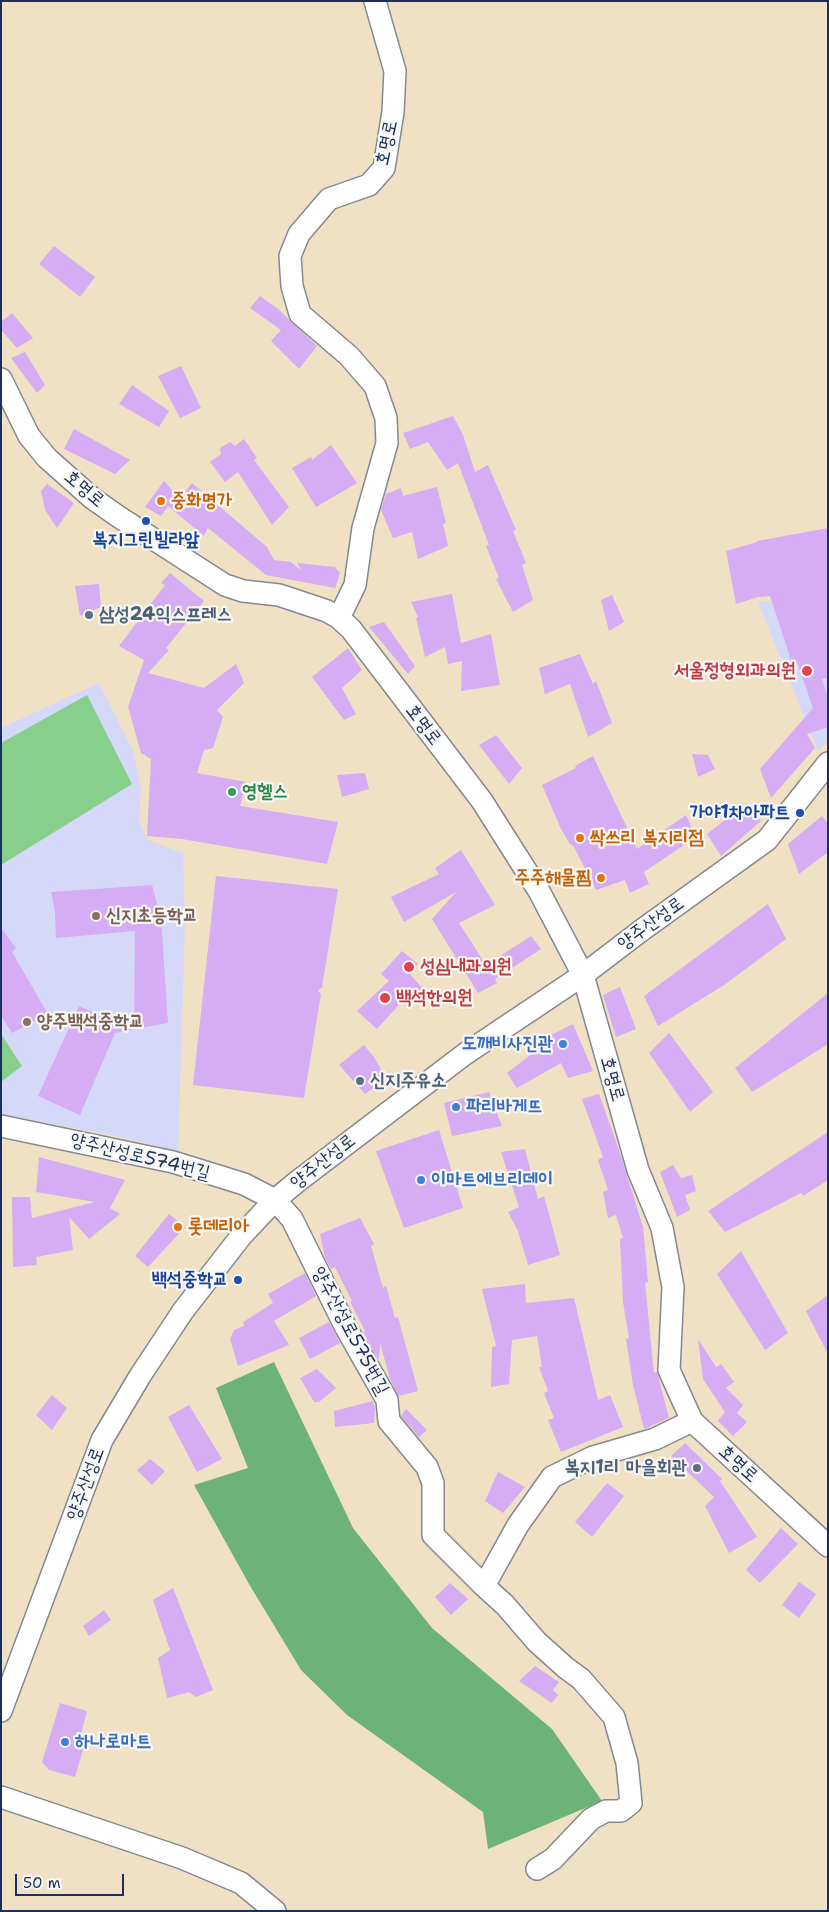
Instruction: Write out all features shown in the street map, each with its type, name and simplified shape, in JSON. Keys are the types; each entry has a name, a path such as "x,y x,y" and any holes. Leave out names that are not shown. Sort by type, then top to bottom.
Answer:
{"street":[{"name":"호명로","path":"339,618 355,585 363,528 387,444 386,418 375,386 349,356 300,314 292,286 290,256 299,234 329,199 368,185 384,168 393,112 395,71 376,1"},
{"name":"호명로","path":"1,379 29,436 47,458 92,498 225,585 244,591 279,595 327,611 339,618 351,629 482,800 539,892 583,976 638,1170 662,1228 674,1287 669,1370 692,1421 828,1546"},
{"name":"양주산성로","path":"1,1711 102,1440 140,1376 183,1311 236,1242 275,1200 324,1160 465,1054 583,976 642,930 767,840 828,763"},
{"name":"양주산성로574번길","path":"1,1126 173,1162 244,1184 275,1200"},
{"name":"양주산성로575번길","path":"275,1200 292,1219 345,1326 387,1400 389,1421 427,1467 433,1483 433,1535 484,1586 505,1604 558,1662 581,1679 614,1717 626,1763 630,1803 621,1810 606,1811 591,1819 552,1859 537,1869"},
{"path":"484,1586 518,1525 552,1477 593,1457 655,1439 692,1421"},
{"path":"1,1797 190,1862 241,1883 275,1911"}],"shaded area":[{"name":"서울정형외과의원","path":"828,597 828,740 818,751 758,602"},
{"name":"신지초등학교","path":"99,683 133,751 141,787 139,822 148,840 183,853 185,925 178,1152 121,1137 1,1114 1,728"}],"green space":[{"path":"87,695 132,784 1,865 1,743"},
{"path":"1,1034 22,1066 1,1082"},
{"path":"274,1362 353,1528 432,1628 552,1729 602,1801 488,1849 483,1812 347,1715 301,1670 249,1584 194,1485 248,1468 216,1388"}],"building":[{"path":"54,246 95,277 80,297 39,264"},
{"path":"260,296 278,309 317,346 299,369 271,341 281,330 250,308"},
{"path":"12,313 33,338 17,348 1,330 1,322"},
{"path":"25,352 45,385 37,393 11,358"},
{"path":"181,366 201,408 180,418 158,376"},
{"path":"132,385 169,411 159,427 119,404"},
{"path":"453,416 463,435 475,472 488,465 516,530 513,531 526,563 522,565 533,600 513,612 496,579 499,578 486,546 489,545 458,463 447,470 428,442 410,449 403,433"},
{"path":"74,429 130,460 115,474 64,449"},
{"path":"244,439 257,458 254,460 289,507 272,525 238,472 225,482 210,462 221,454 220,448 230,442 235,446"},
{"path":"331,445 357,483 316,507 292,468 311,457 312,460"},
{"path":"164,481 180,499 192,483 267,547 274,560 291,562 302,571 297,563 335,567 340,573 335,588 266,575 208,528 204,536 168,506 161,516 145,507"},
{"path":"47,484 74,503 57,528 45,510 41,491"},
{"path":"437,487 446,523 443,524 448,546 418,559 412,532 393,538 381,510 386,494 401,488 403,496"},
{"path":"828,528 828,677 822,679 828,697 828,727 807,734 815,748 771,798 760,769 813,708 797,662 792,663 770,596 758,597 736,604 726,551 757,541"},
{"path":"170,573 204,601 166,648 169,650 148,673 204,688 236,664 244,683 217,710 223,717 213,748 204,750 197,773 246,782 240,806 338,822 327,864 182,839 147,836 151,759 141,753 128,707 144,660 119,646 165,585 161,583"},
{"path":"99,584 101,607 80,616 75,586"},
{"path":"452,594 461,643 491,634 500,685 461,691 462,661 448,664 445,647 425,657 416,618 418,617 411,602"},
{"path":"612,595 624,622 609,631 601,600"},
{"path":"384,622 415,666 408,674 369,627"},
{"path":"348,648 362,670 342,688 356,714 344,720 312,677"},
{"path":"580,654 593,684 596,681 612,723 588,737 570,684 545,694 539,668"},
{"path":"496,735 522,768 509,784 479,745"},
{"path":"692,754 708,755 715,769 698,777"},
{"path":"593,756 637,849 686,815 696,837 644,872 649,884 630,893 625,880 596,890 573,845 570,844 561,829 542,785 576,768 575,766"},
{"path":"365,773 369,789 342,797 337,775"},
{"path":"747,803 761,821 721,856 707,834"},
{"path":"822,816 828,824 828,852 799,874 788,844"},
{"path":"461,850 495,905 459,923 486,965 531,936 541,949 495,979 497,983 478,993 432,919 456,892 404,922 391,897 439,874 435,868"},
{"path":"216,876 338,889 322,987 318,991 321,994 304,1098 193,1085"},
{"path":"152,885 161,918 168,1023 134,1029 135,931 56,938 55,912 51,892"},
{"path":"768,904 786,939 724,985 658,1026 644,996"},
{"path":"1,928 16,948 12,952 48,1014 12,1033 1,1016"},
{"path":"402,951 418,964 410,974 423,989 413,1003 406,997 377,1029 357,1011 389,981 381,974"},
{"path":"620,987 636,1029 616,1037 603,995"},
{"path":"828,993 828,1044 752,1092 735,1068"},
{"path":"79,1006 132,1030 115,1033 80,1115 38,1096"},
{"path":"573,1024 593,1071 568,1078 561,1063 517,1088 507,1073 551,1039 549,1036"},
{"path":"669,1033 713,1092 690,1112 649,1053"},
{"path":"364,1045 374,1057 386,1079 365,1094 339,1065"},
{"path":"489,1092 502,1126 452,1136 444,1103"},
{"path":"599,1094 643,1227 648,1282 645,1283 654,1373 657,1372 669,1418 644,1429 633,1385 626,1339 629,1338 623,1302 620,1239 623,1238 616,1215 608,1218 603,1192 608,1190 598,1160 603,1157 582,1099"},
{"name":"이마트에브리데이","path":"439,1130 463,1208 404,1228 376,1151"},
{"path":"828,1132 828,1180 803,1196 801,1193 725,1232 708,1211"},
{"path":"525,1149 538,1199 544,1196 560,1255 528,1265 518,1231 508,1212 519,1207 501,1152"},
{"path":"39,1157 125,1180 110,1208 120,1214 89,1239 69,1217 73,1250 36,1257 37,1265 13,1267 12,1197 30,1197 32,1218 95,1202 36,1192"},
{"path":"673,1165 681,1178 692,1175 696,1191 685,1195 690,1210 677,1217 660,1172"},
{"path":"169,1214 185,1227 148,1267 135,1256"},
{"path":"360,1218 374,1244 371,1246 383,1288 386,1286 395,1318 398,1317 418,1391 398,1396 390,1379 380,1343 379,1360 363,1332 365,1331 335,1267 331,1269 325,1258 320,1234"},
{"path":"741,1251 788,1333 765,1350 717,1274"},
{"path":"305,1273 316,1296 274,1321 289,1345 238,1366 230,1339 234,1330 244,1326 243,1322 273,1303 268,1294"},
{"path":"525,1284 526,1303 574,1298 598,1400 610,1395 623,1427 561,1452 548,1420 554,1418 544,1393 548,1391 539,1367 542,1367 537,1336 512,1340 509,1384 491,1387 492,1347 496,1346 482,1289"},
{"path":"828,1295 828,1354 806,1311"},
{"path":"329,1322 340,1343 310,1359 299,1338"},
{"path":"698,1339 716,1367 721,1364 734,1382 726,1388 743,1405 737,1413 747,1422 733,1436 718,1421 725,1412 703,1379"},
{"path":"317,1369 336,1388 319,1402 314,1402 300,1378"},
{"path":"52,1395 67,1408 52,1430 36,1415"},
{"path":"373,1401 375,1408 374,1423 335,1427 334,1411"},
{"path":"189,1405 222,1459 197,1472 168,1417"},
{"path":"406,1409 427,1430 419,1437 401,1416"},
{"path":"685,1443 722,1479 720,1481 757,1537 729,1553 705,1506 714,1497 671,1456"},
{"path":"150,1459 165,1471 152,1485 137,1470"},
{"path":"498,1472 525,1487 503,1513 485,1501"},
{"path":"607,1483 624,1496 592,1537 575,1522"},
{"path":"781,1528 798,1544 760,1583 746,1570"},
{"path":"799,1582 816,1594 799,1618 782,1605"},
{"path":"450,1583 468,1599 451,1615 435,1597"},
{"path":"173,1588 213,1690 196,1697 189,1692 167,1698 158,1658 170,1650 153,1600"},
{"path":"104,1610 111,1620 89,1636 83,1626"},
{"path":"535,1666 559,1682 553,1690 558,1695 552,1703 519,1681"},
{"name":"하나로마트","path":"60,1703 87,1711 81,1734 83,1750 75,1777 49,1770 42,1762"}],"place":[{"name":"중화명가","path":"161,501"},
{"name":"복지그린빌라앞","path":"146,521"},
{"name":"삼성24익스프레스","path":"89,615"},
{"name":"서울정형외과의원","path":"807,671"},
{"name":"영헬스","path":"232,792"},
{"name":"가야1차아파트","path":"800,813"},
{"name":"싹쓰리 복지리점","path":"580,838"},
{"name":"주주해물찜","path":"601,878"},
{"name":"신지초등학교","path":"96,916"},
{"name":"성심내과의원","path":"409,967"},
{"name":"백석한의원","path":"385,998"},
{"name":"양주백석중학교","path":"27,1022"},
{"name":"도깨비사진관","path":"563,1044"},
{"name":"신지주유소","path":"360,1081"},
{"name":"파리바게뜨","path":"456,1107"},
{"name":"이마트에브리데이","path":"421,1180"},
{"name":"롯데리아","path":"178,1227"},
{"name":"백석중학교","path":"238,1280"},
{"name":"복지1리 마을회관","path":"697,1468"},
{"name":"하나로마트","path":"65,1742"}]}
